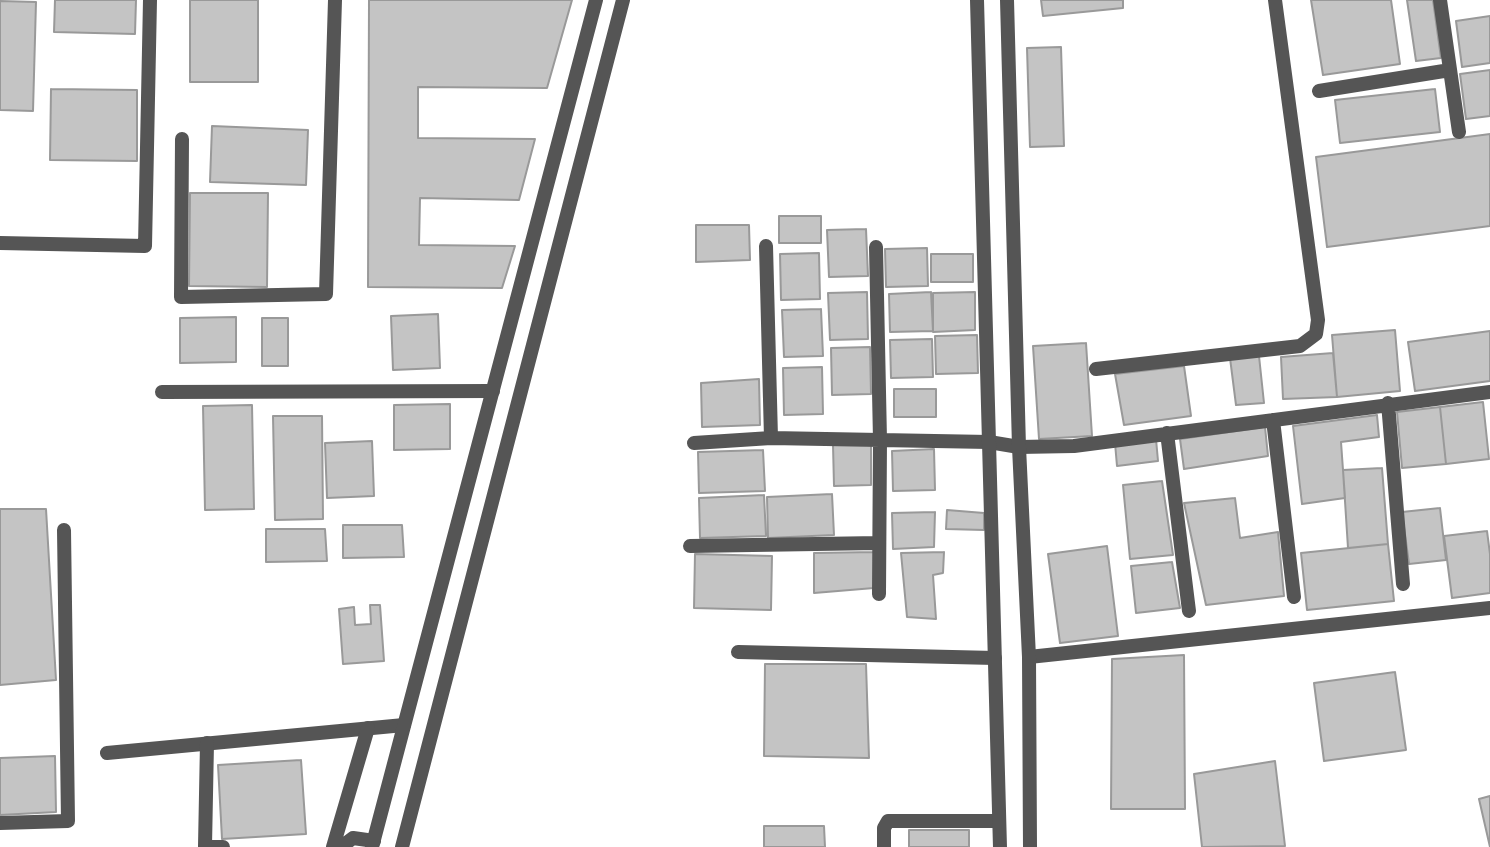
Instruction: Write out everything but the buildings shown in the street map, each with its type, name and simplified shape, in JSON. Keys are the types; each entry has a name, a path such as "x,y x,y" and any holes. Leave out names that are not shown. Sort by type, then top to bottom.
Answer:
{"street":[{"path":"0,243 145,246 150,0"},
{"path":"182,139 181,297 326,294 335,0"},
{"path":"341,847 353,838 373,844 596,0"},
{"path":"402,847 623,0"},
{"path":"977,0 1000,847"},
{"path":"1007,0 1029,657 1030,847"},
{"path":"1096,369 1300,346 1316,334 1318,320 1275,0"},
{"path":"1440,0 1459,132"},
{"path":"1318,91 1450,70"},
{"path":"766,246 771,438"},
{"path":"876,247 880,440 879,594"},
{"path":"162,392 493,391"},
{"path":"694,443 771,438 989,442 1020,447 1074,446 1388,403 1490,392"},
{"path":"1388,403 1403,584"},
{"path":"1273,420 1294,597"},
{"path":"1167,433 1189,611"},
{"path":"0,823 68,821 64,530"},
{"path":"690,546 879,543"},
{"path":"1029,657 1490,608"},
{"path":"738,652 995,658"},
{"path":"107,753 404,725"},
{"path":"333,847 368,728"},
{"path":"207,743 205,846 223,847"},
{"path":"884,847 884,828 888,821 999,821"}]}
